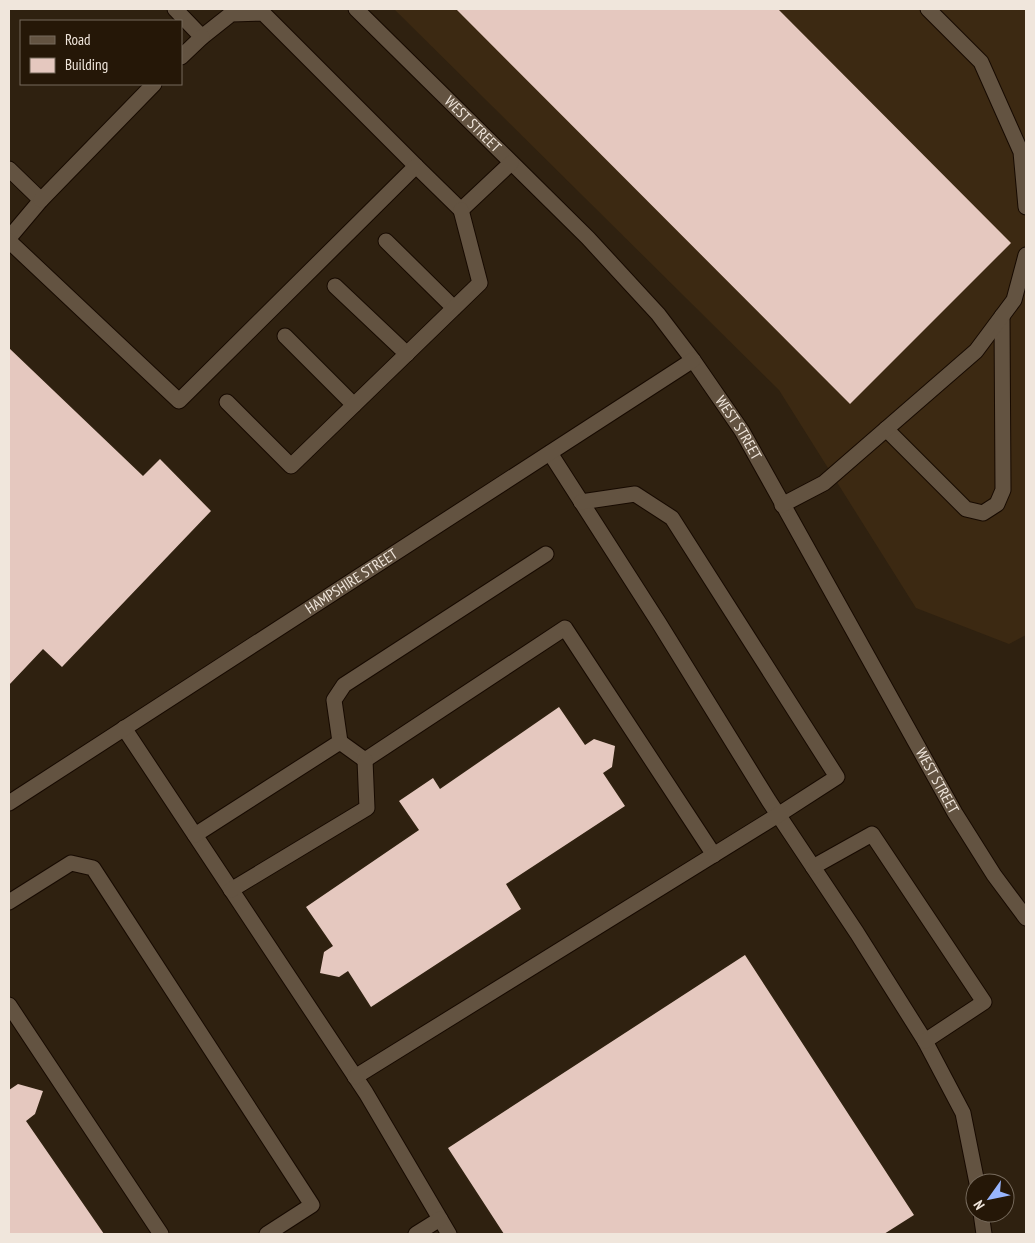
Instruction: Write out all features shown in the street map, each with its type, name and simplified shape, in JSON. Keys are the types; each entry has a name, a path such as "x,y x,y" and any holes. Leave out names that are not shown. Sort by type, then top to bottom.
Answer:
{"street":[{"path":"175,9 202,37"},
{"name":"WEST STREET","path":"356,9 588,238 651,307 693,360 742,431 955,813 994,875 1026,918"},
{"path":"928,9 981,62 1021,152 1026,207"},
{"path":"182,56 230,14 262,13 461,210 480,283 291,466 227,402"},
{"path":"153,85 41,200 9,240 179,401 416,166"},
{"path":"461,210 512,163"},
{"path":"9,169 41,200"},
{"path":"386,241 454,308"},
{"path":"782,505 824,483 976,351 1014,300 1026,255"},
{"path":"335,286 407,354"},
{"path":"886,429 966,509 983,513 997,504 1003,490 1002,316"},
{"path":"285,336 354,405"},
{"name":"HAMPSHIRE STREET","path":"9,803 693,360"},
{"path":"550,453 778,815 925,1041 964,1113 975,1173"},
{"path":"355,1077 837,777 672,518 634,494 581,502"},
{"path":"365,760 340,742 334,700 344,686 546,554"},
{"path":"365,760 564,628 714,855"},
{"path":"124,728 366,1093 449,1234"},
{"path":"195,835 340,742"},
{"path":"231,890 367,808 365,760"},
{"path":"813,867 872,834 984,1002 925,1041"},
{"path":"9,902 71,863 93,868 312,1206 267,1234"},
{"path":"9,1005 161,1234"},
{"path":"416,1234 440,1220"}],"shaded area":[{"path":"394,9 1026,9 1026,635 1009,644 916,608 779,390"}],"building":[{"path":"456,9 778,9 1011,243 850,404"},
{"path":"9,348 143,476 160,459 211,511 62,667 43,649 9,685"},
{"path":"559,707 585,745 594,739 615,746 612,767 603,773 625,806 506,884 521,909 371,1007 348,971 339,977 320,973 324,952 333,946 306,907 419,830 399,801 433,778 440,789"},
{"path":"745,955 914,1215 884,1234 504,1234 448,1148"},
{"path":"18,1084 43,1091 35,1114 26,1121 104,1234 9,1234 9,1090"}]}
